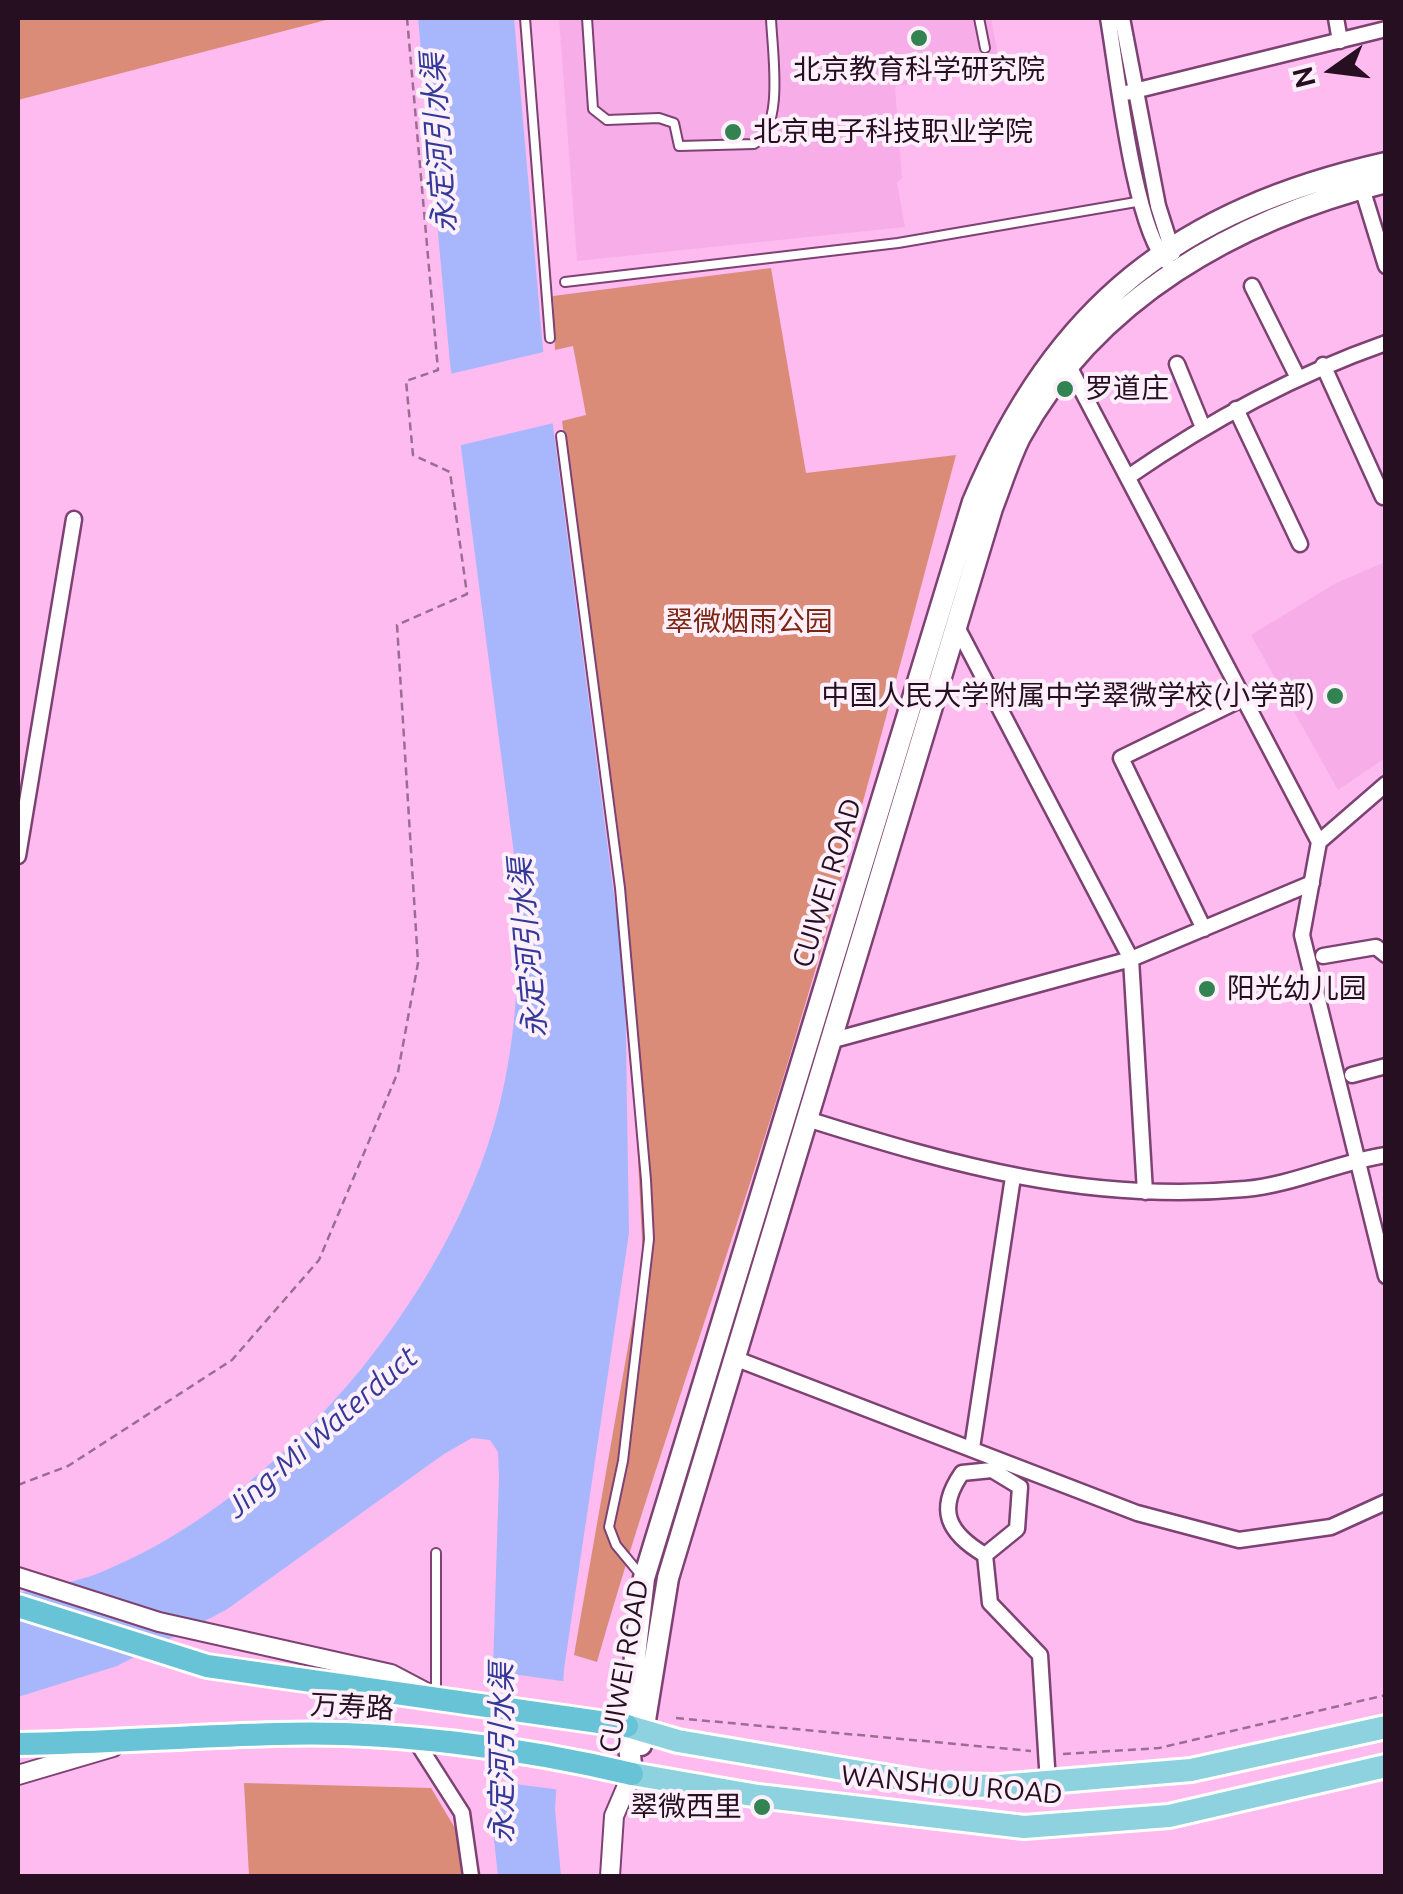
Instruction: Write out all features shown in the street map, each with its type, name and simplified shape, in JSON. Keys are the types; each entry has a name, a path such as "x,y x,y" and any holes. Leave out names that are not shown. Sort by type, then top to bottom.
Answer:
{"highway":[{"name":"万寿路","path":"18,1606 207,1666 277,1679 579,1716"},
{"name":"WANSHOU ROAD","path":"579,1716 636,1729"},
{"name":"万寿路","path":"18,1744 280,1733 460,1745 572,1760"},
{"name":"WANSHOU ROAD","path":"572,1760 632,1774"}],"main road":[{"name":"CUIWEI ROAD","path":"632,1774 644,1578 972,502 1002,434 1041,370 1086,318 1169,256 1285,189 1386,162"},
{"name":"CUIWEI ROAD","path":"636,1729 668,1578 992,508 1020,437 1070,368 1169,256 1235,234 1292,209 1386,182"},
{"name":"WANSHOU ROAD","path":"636,1729 678,1741 937,1785 1048,1783 1191,1770 1386,1727"},
{"name":"WANSHOU ROAD","path":"632,1774 758,1796 1024,1828 1169,1816 1386,1766"}],"street":[{"path":"1108,18 1142,201 1169,256"},
{"path":"1122,18 1169,256"},
{"path":"1336,18 1340,41"},
{"path":"1122,94 1386,29"},
{"path":"1362,188 1386,266"},
{"path":"1252,286 1298,378"},
{"path":"1128,477 1202,425 1323,365 1386,343"},
{"path":"1177,364 1202,425"},
{"path":"1323,365 1383,497"},
{"path":"1070,368 1319,842 1302,935 1386,1276"},
{"path":"1236,408 1300,544"},
{"path":"18,856 74,519"},
{"path":"957,626 1131,959 1145,1192"},
{"path":"1204,929 1121,758 1244,698"},
{"path":"1319,842 1386,784"},
{"path":"830,1041 1131,959 1312,883"},
{"path":"1322,956 1376,948 1386,956"},
{"path":"1352,1074 1386,1066"},
{"path":"807,1118 918,1154 1013,1177 1045,1184 1145,1192 1249,1189 1386,1155"},
{"path":"972,1448 1013,1177"},
{"path":"734,1358 1138,1513 1239,1540 1331,1527 1386,1502"},
{"path":"985,1555 1017,1529 1020,1486 992,1470 962,1473 948,1494 954,1530 985,1555 990,1603 1040,1654 1048,1783"},
{"name":"万寿路","path":"18,1577 159,1622 391,1674 436,1698"},
{"path":"416,1741 462,1813 471,1876"},
{"name":"万寿路","path":"18,1775 128,1742"},
{"path":"610,1876 614,1816 632,1774"}],"lane":[{"path":"525,18 550,338"},
{"path":"588,18 593,109 606,120 659,118 674,123 678,146 754,144 765,138 774,120 771,18"},
{"path":"979,18 985,48"},
{"path":"566,282 898,243 1142,201"},
{"path":"561,436 620,888 649,1239 623,1461 609,1527 616,1545 644,1578"},
{"path":"436,1552 436,1698"}],"path":[{"path":"18,1484 68,1466 232,1360 319,1260 398,1072 418,963 397,625 466,594 450,472 412,456 406,382 438,370 408,18"},
{"path":"636,1729 682,1716 1082,1755 1158,1748 1386,1696"}],"shaded area":[{"name":"北京电子科技职业学院","path":"559,18 991,18 1001,71 895,86 902,178 897,183 905,227 577,261"},
{"name":"中国人民大学附属中学翠微学校(小学部)","path":"1385,562 1385,758 1338,790 1251,635 1336,583"}],"green space":[{"path":"18,18 334,18 18,100"},
{"name":"翠微烟雨公园","path":"771,268 806,473 956,455 811,987 597,1662 574,1655 643,1261 624,873 562,421 586,415 573,346 555,350 553,296"},
{"path":"244,1783 431,1788 458,1833 463,1876 249,1876"}],"water":[{"path":"418,18 514,18 543,349 625,980 629,1233 564,1669 555,1809 561,1876 498,1876 489,1795 499,1477 498,1452 490,1440 472,1438 444,1454 226,1610 117,1666 18,1697 18,1593 99,1573 166,1540 230,1497 291,1444 348,1385 398,1320 440,1252 474,1182 505,1082 516,995 517,877 450,363"}],"pier":[{"path":"548,351 558,422 457,446 446,375"},
{"path":"491,1671 569,1682 561,1790 485,1780"}],"place":[{"name":"北京教育科学研究院","path":"919,38"},
{"name":"北京电子科技职业学院","path":"733,132"},
{"name":"罗道庄","path":"1065,389"},
{"name":"中国人民大学附属中学翠微学校(小学部)","path":"1335,696"},
{"name":"阳光幼儿园","path":"1207,989"},
{"name":"翠微西里","path":"762,1807"}],"water label":[{"name":"永定河引水渠","path":"439,143"},
{"name":"永定河引水渠","path":"528,948"},
{"name":"Jing-Mi Waterduct","path":"322,1432"},
{"name":"永定河引水渠","path":"502,1753"}]}
